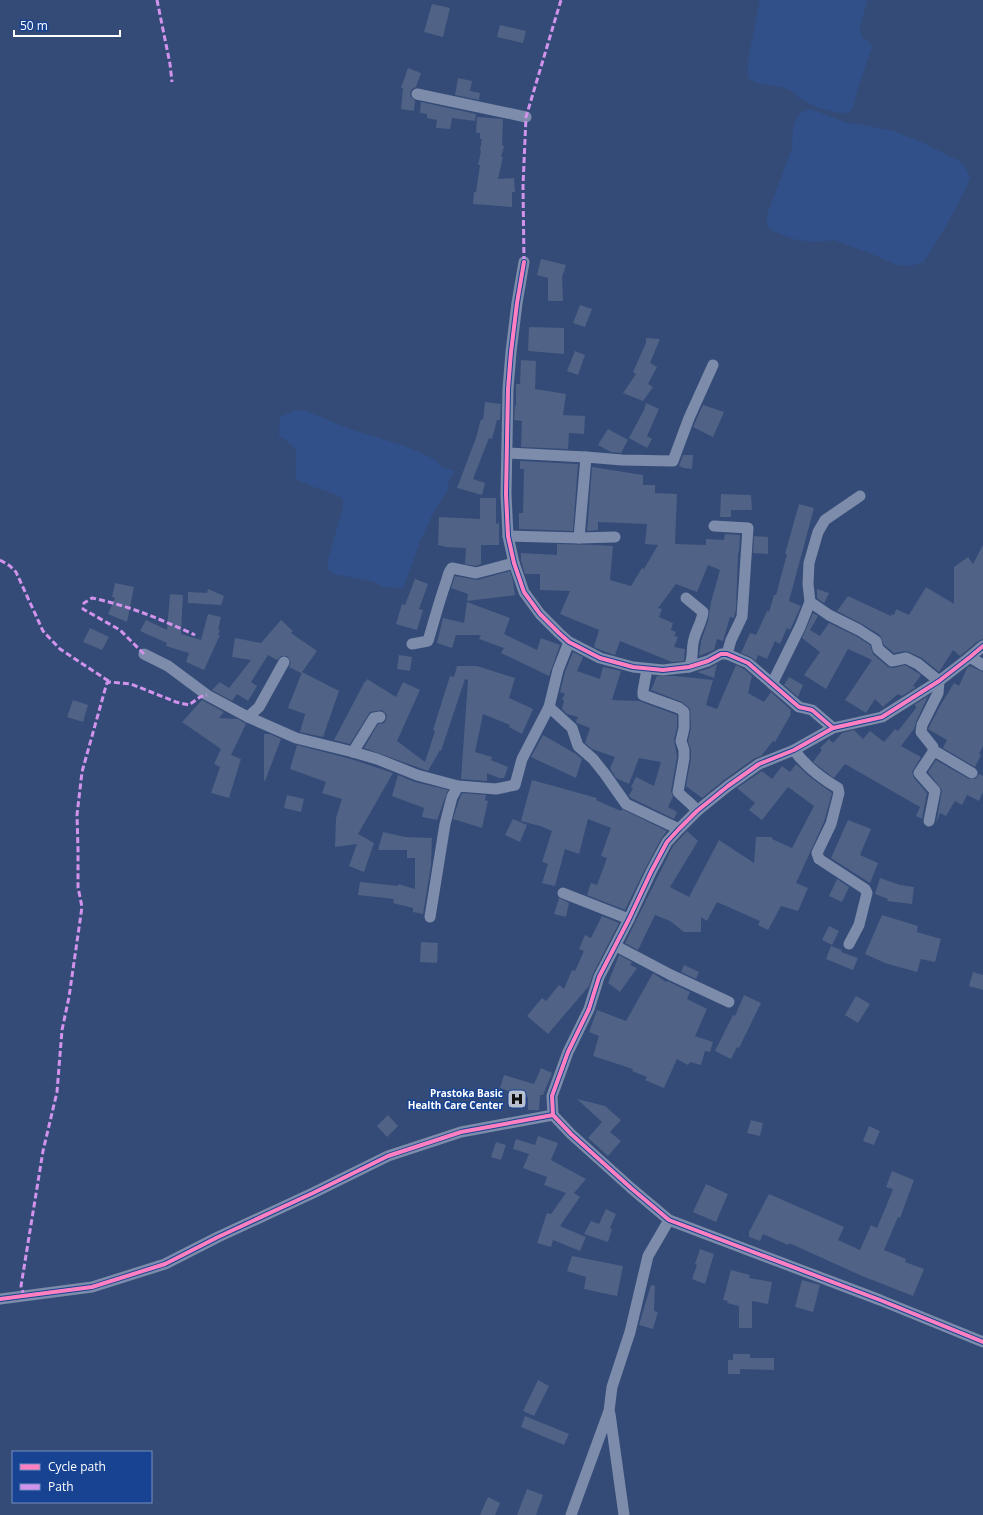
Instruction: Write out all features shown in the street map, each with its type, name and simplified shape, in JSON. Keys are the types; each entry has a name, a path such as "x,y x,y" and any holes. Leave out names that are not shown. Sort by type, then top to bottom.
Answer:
{"street":[{"path":"417,94 526,117"},
{"path":"524,262 511,352 506,453 508,536 514,563 524,592 540,614 569,642 600,658 633,667 663,670 689,667 708,661 721,654 727,654 748,663 799,707 812,710 833,728"},
{"path":"506,453 586,456 622,460 673,461 689,418 713,365"},
{"path":"579,538 586,456"},
{"path":"772,684 800,627 810,602 808,584 809,562 818,532 825,520 860,496"},
{"path":"714,526 748,528 742,617 731,640 727,654"},
{"path":"508,536 579,538 615,537"},
{"path":"412,644 428,641 449,570 452,568 476,573 514,563"},
{"path":"686,598 703,612 702,621 694,640 692,662 689,667"},
{"path":"810,602 829,615 859,630 876,641 878,649 892,661 906,658 918,664 939,681"},
{"path":"144,654 168,666 207,694 248,717 296,738 377,759 417,774 458,786 496,789 514,785 522,759 549,707 558,670 569,642"},
{"path":"983,646 970,658 939,681 882,717 833,728 794,750 759,764 728,786 697,811 678,829 667,842 616,946 599,977 589,1009 565,1059 552,1096 553,1114 571,1134 669,1220 880,1300 983,1342"},
{"path":"970,658 983,665"},
{"path":"248,717 259,706 284,662"},
{"path":"647,669 643,696 679,708 684,712 684,728 681,741 684,750 684,758 678,792 683,798 693,805 697,811"},
{"path":"929,821 935,791 919,773 933,752 933,747 921,732 922,725 938,693 939,681"},
{"path":"549,707 572,728 578,746 597,764 626,804 678,829"},
{"path":"353,752 374,718 380,717"},
{"path":"794,750 803,762 820,777 838,788 839,793 831,824 817,853 819,859 865,889 867,893 859,925 849,944"},
{"path":"933,752 938,753 972,773"},
{"path":"430,917 445,824 452,797 458,786"},
{"path":"563,893 629,919"},
{"path":"616,946 671,975 729,1002"},
{"path":"0,1299 92,1287 165,1264 388,1156 461,1132 553,1114"},
{"path":"571,1515 609,1411 612,1387 630,1332 648,1256 669,1220"},
{"path":"609,1411 624,1515"}],"water":[{"path":"760,0 867,0 860,28 862,38 869,42 872,47 857,91 853,108 849,113 830,111 817,107 799,98 787,89 759,83 748,78 748,61"},
{"path":"811,109 847,123 893,131 919,141 957,160 965,166 970,178 954,211 924,262 911,266 897,265 834,240 813,242 793,239 773,231 767,226 767,215 792,149 793,128 797,117 802,112"},
{"path":"296,410 306,411 350,429 405,446 436,460 440,466 455,471 449,479 448,490 434,511 421,539 403,588 384,587 372,581 333,574 328,569 328,560 343,507 343,499 332,493 307,485 296,479 296,458 294,447 279,436 280,417"}],"building":[{"path":"432,4 450,8 443,37 424,32"},
{"path":"500,25 526,31 523,43 497,37"},
{"path":"408,68 421,73 416,87 412,89 410,93 411,97 415,100 414,111 401,109 403,88 401,88"},
{"path":"458,78 472,81 470,91 480,93 479,100 455,95"},
{"path":"421,102 476,114 475,121 452,118 450,129 436,128 437,120 427,118 427,114 420,113"},
{"path":"477,117 503,119 502,145 504,146 498,179 514,178 515,192 512,192 512,207 473,204 480,165 478,165 482,139 480,139 480,133 476,133"},
{"path":"541,259 566,265 562,277 563,301 548,301 548,278 537,275"},
{"path":"580,305 592,309 585,327 573,323"},
{"path":"529,327 564,328 564,354 528,351"},
{"path":"646,338 660,339 650,363 657,367 648,384 653,387 643,401 623,393 636,374 633,372 646,343"},
{"path":"575,351 585,355 578,375 567,371"},
{"path":"521,360 536,361 535,389 566,394 563,415 585,416 584,434 569,433 568,449 521,447 522,421 514,420 516,406 516,384 520,384"},
{"path":"485,402 501,404 500,420 497,420 492,439 489,438 473,479 485,483 482,495 457,488 476,438 481,419 483,420"},
{"path":"646,403 659,409 647,436 652,439 647,448 629,438 644,410"},
{"path":"703,405 724,412 713,437 693,427"},
{"path":"608,429 628,440 621,453 611,452 598,445"},
{"path":"683,455 693,455 692,469 679,466"},
{"path":"520,461 578,464 573,531 519,529 519,513 523,513 524,469 520,469"},
{"path":"592,467 643,475 643,485 655,485 655,493 677,494 675,544 706,545 706,539 724,540 725,534 740,535 736,609 734,618 730,617 723,641 717,639 714,650 699,656 701,641 708,621 711,602 720,570 708,565 697,592 676,584 658,608 662,609 659,617 673,623 671,630 676,632 674,636 678,637 674,647 685,649 684,661 672,662 620,641 615,655 594,647 599,630 560,614 570,591 540,590 540,574 525,574 521,561 521,553 557,555 557,544 613,546 610,580 631,586 642,568 644,569 658,545 645,544 647,524 598,522 598,530 587,531"},
{"path":"721,494 751,495 752,510 731,510 731,517 720,517"},
{"path":"480,498 496,498 496,524 499,523 499,545 481,545 481,564 476,566 465,564 466,548 438,545 439,517 480,519"},
{"path":"799,504 814,508 789,601 801,606 790,630 787,628 780,644 775,641 767,659 758,655 756,661 741,653 750,633 756,635 767,611 769,612 774,595 776,595 787,554 785,554"},
{"path":"754,536 768,537 768,554 753,553"},
{"path":"983,545 983,639 978,641 960,656 953,650 939,672 922,658 909,652 905,651 894,653 884,645 880,635 837,611 848,596 891,616 891,614 894,615 896,609 909,615 926,587 954,604 954,567 968,557 973,564"},
{"path":"510,571 515,595 467,601 468,594 451,588 455,576 477,580"},
{"path":"415,579 428,584 419,609 423,610 417,630 396,624 402,604 405,605"},
{"path":"115,583 134,587 127,622 108,614 115,598 112,597"},
{"path":"208,589 224,596 221,605 188,603 188,592 207,593"},
{"path":"817,589 829,593 824,603 817,598"},
{"path":"170,594 183,595 181,634 201,640 208,614 221,617 218,630 220,630 218,635 220,635 204,670 186,662 189,653 166,646 167,643 140,631 146,620 167,630"},
{"path":"467,602 510,618 504,634 537,650 541,638 560,645 549,676 501,653 504,648 479,639 481,635 456,635 452,648 437,643 443,618 464,623"},
{"path":"813,613 818,616 810,630 820,636 829,623 856,636 870,645 873,654 888,667 893,668 905,665 921,675 913,686 916,687 902,696 898,694 883,707 875,699 866,713 845,700 872,660 848,649 826,689 804,675 820,652 802,638"},
{"path":"281,620 293,631 291,633 317,651 302,672 301,673 289,667 291,662 287,656 281,656 277,660 268,655 251,682 257,686 248,701 237,694 232,701 212,690 220,682 229,688 251,660 232,657 235,638 261,643"},
{"path":"90,628 109,637 102,650 83,642"},
{"path":"573,652 583,657 577,671 600,679 603,667 621,671 612,700 639,701 677,715 677,727 674,740 677,757 671,791 673,797 668,807 677,812 674,819 629,796 633,788 631,787 636,777 654,786 661,762 639,758 629,784 616,778 610,768 615,757 592,749 585,743 590,728 577,723 578,717 567,714 562,709 564,701 562,699 565,694 560,692 565,672"},
{"path":"399,655 412,657 410,671 397,669"},
{"path":"717,664 714,678 697,672 710,668"},
{"path":"736,665 744,669 752,676 748,693 764,702 771,692 791,710 791,714 775,742 773,741 761,756 755,758 724,780 702,798 686,786 691,758 691,750 688,741 691,728 690,709 682,702 651,690 657,676 675,676 713,680 706,705 717,709"},
{"path":"457,666 477,666 515,678 509,698 533,709 522,734 509,727 510,725 483,714 475,752 492,757 491,760 508,767 504,778 499,778 487,773 487,781 461,779 468,680 465,679 441,751 440,750 428,771 364,748 378,724 384,723 386,720 387,715 382,710 370,712 350,744 334,740 367,679 396,697 403,682 420,690 397,741 425,762 435,731 433,730 450,676 454,677"},
{"path":"970,666 983,672 983,746 979,754 981,755 975,767 943,748 947,740 928,729 954,683 959,686 967,668"},
{"path":"302,672 339,691 323,737 300,732 305,714 288,708"},
{"path":"789,677 803,685 798,697 784,685"},
{"path":"928,696 914,729 901,746 921,757 912,772 914,778 927,793 922,819 916,816 920,807 845,764 834,778 813,762 822,750 820,748 829,739 833,743 842,733 854,730 863,739 870,731 884,742 895,729 898,731 916,708 914,705"},
{"path":"73,700 88,705 83,722 67,717"},
{"path":"202,700 224,712 219,718 238,719 246,724 231,755 241,759 229,798 211,793 220,767 214,764 221,749 182,722"},
{"path":"264,734 270,734 281,739 265,781 264,780"},
{"path":"543,735 582,759 576,778 531,757"},
{"path":"297,745 351,759 393,773 358,834 374,843 364,872 349,866 357,844 335,847 336,818 342,799 322,793 326,782 290,769"},
{"path":"936,760 969,779 975,779 979,774 983,776 983,792 979,801 967,795 962,805 955,801 946,816 940,813 936,824 942,790 928,772"},
{"path":"796,764 810,777 832,793 824,822 796,883 808,888 798,911 781,906 768,930 758,925 760,921 717,902 707,921 701,917 701,932 684,932 670,921 655,915 638,950 625,943 673,846 687,831 698,841 670,887 689,897 719,840 754,863 756,837 772,837 772,839 792,848 814,806 788,787 762,820 749,810 755,803 737,788 762,771 772,779 782,766 790,772"},
{"path":"398,775 415,782 448,790 437,820 422,817 424,808 392,796"},
{"path":"532,780 597,798 596,800 621,811 622,809 667,831 645,869 625,910 587,895 591,883 597,885 607,858 601,856 611,828 588,819 579,854 565,849 555,886 542,883 548,864 542,862 552,831 521,821"},
{"path":"462,793 486,795 485,800 488,801 482,828 453,819"},
{"path":"287,795 304,799 301,812 284,808"},
{"path":"513,819 527,825 520,842 505,835"},
{"path":"848,820 871,829 860,855 878,863 870,883 831,858"},
{"path":"383,832 405,837 432,838 431,865 423,914 413,912 413,908 393,903 394,899 358,895 360,882 398,886 398,884 415,889 415,858 407,858 407,850 378,850"},
{"path":"880,878 900,885 914,887 912,904 887,901 888,899 875,894"},
{"path":"837,879 849,887 842,902 829,896"},
{"path":"559,898 569,903 566,917 554,914"},
{"path":"882,915 918,926 917,932 941,939 935,962 921,959 917,972 885,963 865,954"},
{"path":"602,916 619,923 593,974 589,986 548,1034 527,1016 542,998 546,1001 559,985 564,989 572,970 575,971 584,951 579,949 585,935 591,938"},
{"path":"829,926 839,931 832,945 822,940"},
{"path":"421,942 438,943 437,963 420,962"},
{"path":"831,946 842,950 841,952 858,958 853,970 826,959"},
{"path":"619,955 632,962 630,965 637,968 620,992 608,983"},
{"path":"684,965 699,972 696,979 681,972"},
{"path":"973,972 983,975 983,990 969,986"},
{"path":"653,973 666,982 667,981 690,992 687,999 707,1009 695,1036 713,1042 710,1052 705,1051 701,1065 690,1062 688,1065 677,1059 664,1088 645,1080 647,1077 632,1071 633,1069 593,1056 599,1036 589,1032 597,1010 626,1021"},
{"path":"744,995 761,1003 739,1048 737,1047 731,1059 715,1051 733,1015 735,1016"},
{"path":"856,996 870,1004 858,1023 845,1015"},
{"path":"541,1068 552,1073 543,1095 540,1095 539,1110 528,1110 528,1097 500,1088 504,1075 534,1084"},
{"path":"577,1099 605,1106 621,1120 610,1132 621,1141 608,1156 588,1138 602,1122"},
{"path":"388,1115 398,1126 387,1137 377,1126"},
{"path":"751,1120 763,1123 760,1136 747,1133"},
{"path":"869,1126 880,1131 874,1145 863,1141"},
{"path":"538,1136 558,1143 551,1160 586,1179 574,1193 580,1197 560,1226 586,1237 580,1251 553,1240 551,1247 537,1243 547,1213 551,1214 566,1193 544,1185 547,1177 523,1168 529,1154 513,1149 516,1139 535,1145"},
{"path":"496,1142 506,1145 501,1160 491,1157"},
{"path":"892,1171 914,1180 900,1218 898,1217 884,1250 906,1259 905,1262 924,1269 913,1296 862,1276 789,1243 788,1245 763,1234 760,1241 749,1237 749,1232 769,1194 844,1227 838,1240 860,1250 871,1225 877,1228 885,1209 893,1189 886,1187"},
{"path":"706,1184 728,1194 716,1222 693,1212"},
{"path":"606,1209 616,1214 610,1228 612,1229 608,1242 584,1234 591,1221 599,1224"},
{"path":"700,1249 714,1254 705,1284 692,1279 697,1265 695,1264"},
{"path":"572,1256 623,1266 617,1296 584,1289 586,1277 567,1271"},
{"path":"731,1270 750,1275 749,1278 772,1282 768,1304 752,1301 752,1328 739,1328 739,1306 727,1303 728,1301 723,1300"},
{"path":"802,1280 820,1285 813,1312 795,1307"},
{"path":"651,1285 655,1286 654,1311 658,1312 653,1329 639,1325"},
{"path":"733,1354 750,1354 750,1358 774,1358 774,1370 740,1369 740,1374 728,1374 728,1360 733,1360"},
{"path":"538,1380 549,1386 534,1416 523,1411"},
{"path":"525,1416 569,1434 564,1445 521,1427"},
{"path":"527,1489 543,1495 536,1515 517,1515"},
{"path":"488,1497 500,1503 495,1515 480,1515"}],"marked path":[{"path":"157,0 170,64 172,82"},
{"path":"524,262 523,186 526,117 561,0"},
{"path":"0,560 16,572 43,631 60,649 110,682"},
{"path":"144,654 120,630 83,609 84,603 92,598 119,605 157,618 195,635"},
{"path":"24,1296 21,1286 43,1151 57,1092 62,1030 69,997 82,907 78,887 77,815 82,772 106,686 107,683 110,682 131,684 176,702 189,705 200,697 207,695"}],"cycle path":[{"path":"524,262 517,303 508,389 506,494 508,536 514,563 524,592 540,614 569,642 600,658 633,667 663,670 689,667 708,661 721,654 727,654 748,663 799,707 812,710 833,728"},
{"path":"983,646 939,681 882,717 833,728 794,750 759,764 697,811 679,829 667,842 599,977 589,1009 568,1052 552,1096 553,1115 571,1134 669,1220 880,1300 983,1342"},
{"path":"0,1299 92,1287 165,1264 388,1156 461,1132 553,1115"}],"place":[{"name":"Prastoka Basic Health Care Center","path":"517,1099"}]}
